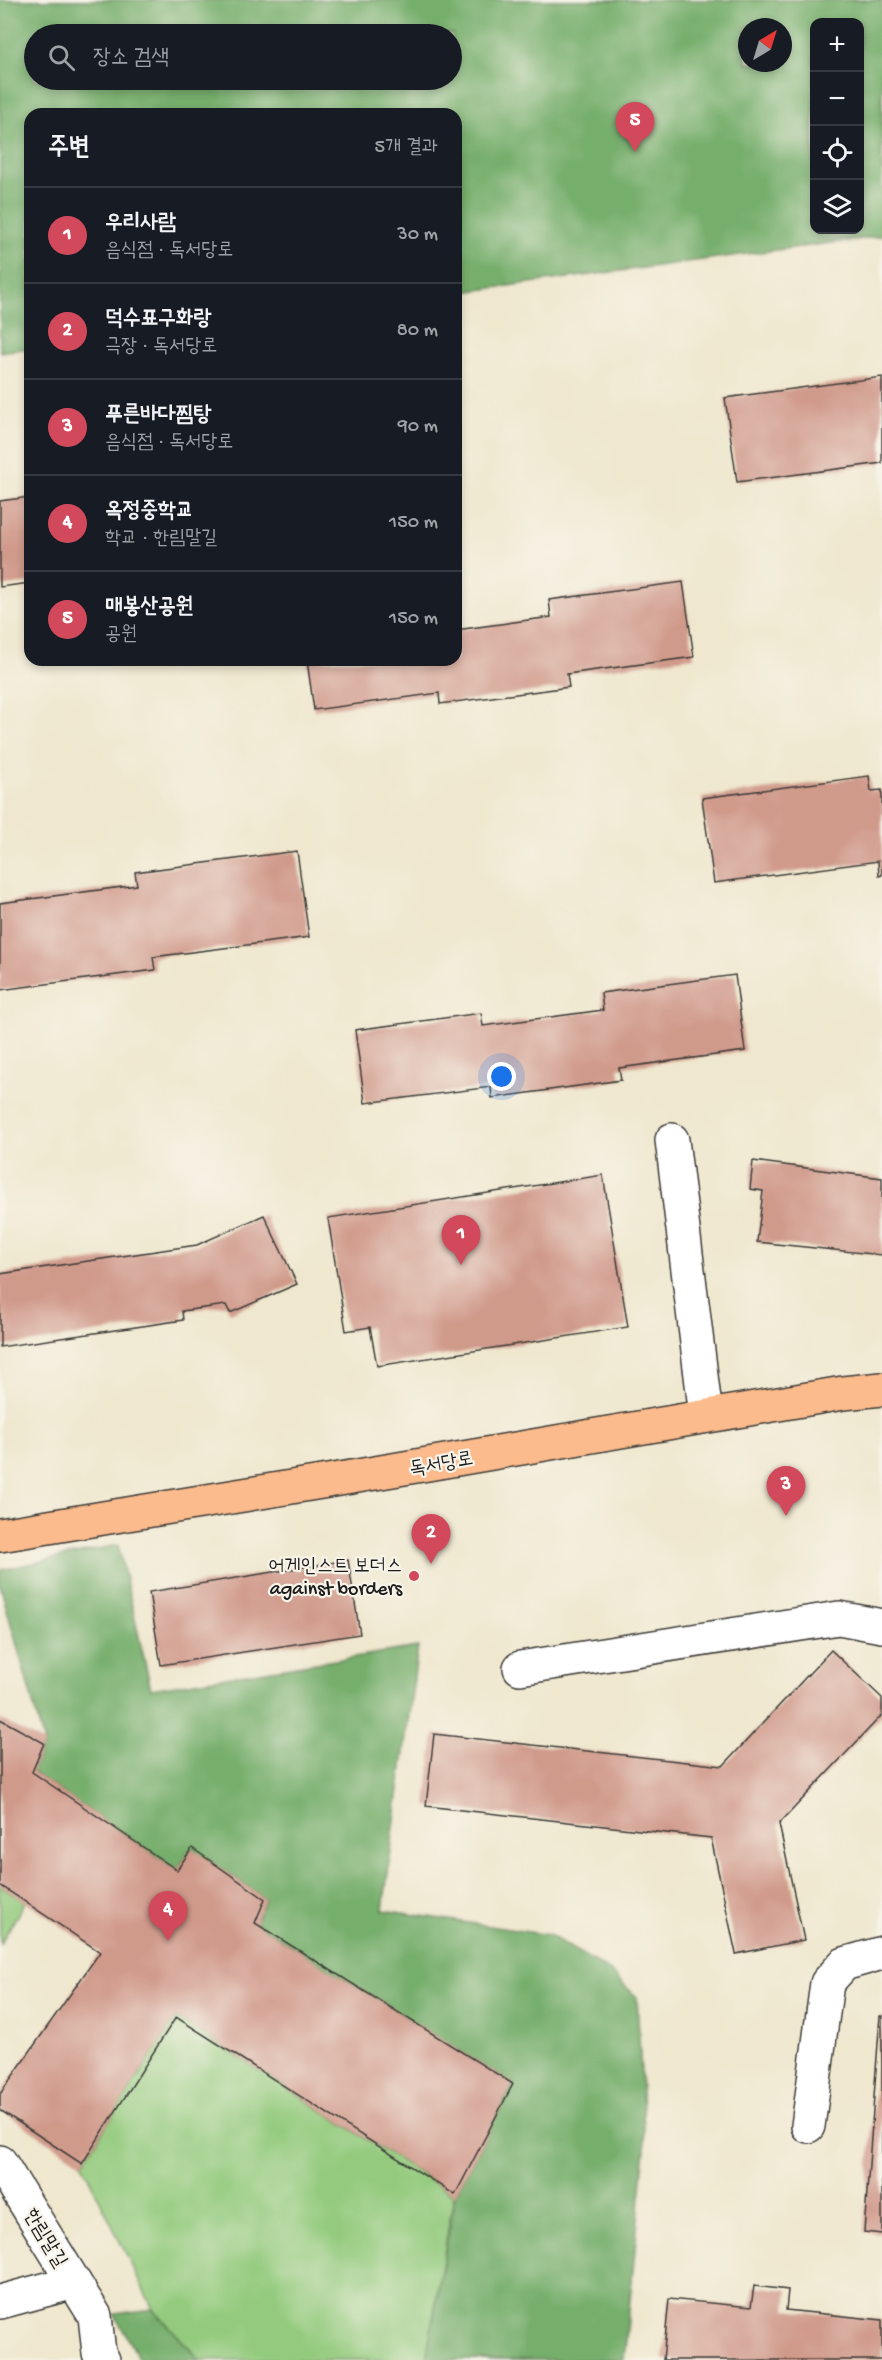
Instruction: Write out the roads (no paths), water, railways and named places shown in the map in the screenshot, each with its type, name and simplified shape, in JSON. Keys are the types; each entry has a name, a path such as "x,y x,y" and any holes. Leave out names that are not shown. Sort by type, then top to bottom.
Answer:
{"main road":[{"name":"독서당로","path":"0,1535 843,1393 882,1389"}],"street":[{"path":"672,1140 706,1416"},
{"path":"520,1668 839,1618 882,1626"},
{"path":"808,2126 827,1983 844,1964 882,1953"},
{"name":"한림말길","path":"0,2162 95,2316 99,2353 103,2360"},
{"name":"한림말길","path":"0,2302 74,2282"}],"place":[{"name":"매봉산공원","path":"635,152"},
{"name":"우리사람","path":"461,1265"},
{"name":"푸른바다찜탕","path":"786,1516"},
{"name":"덕수표구화랑","path":"431,1564"},
{"name":"어게인스트 보더스 against borders","path":"414,1576"},
{"name":"옥정중학교","path":"168,1941"}]}
